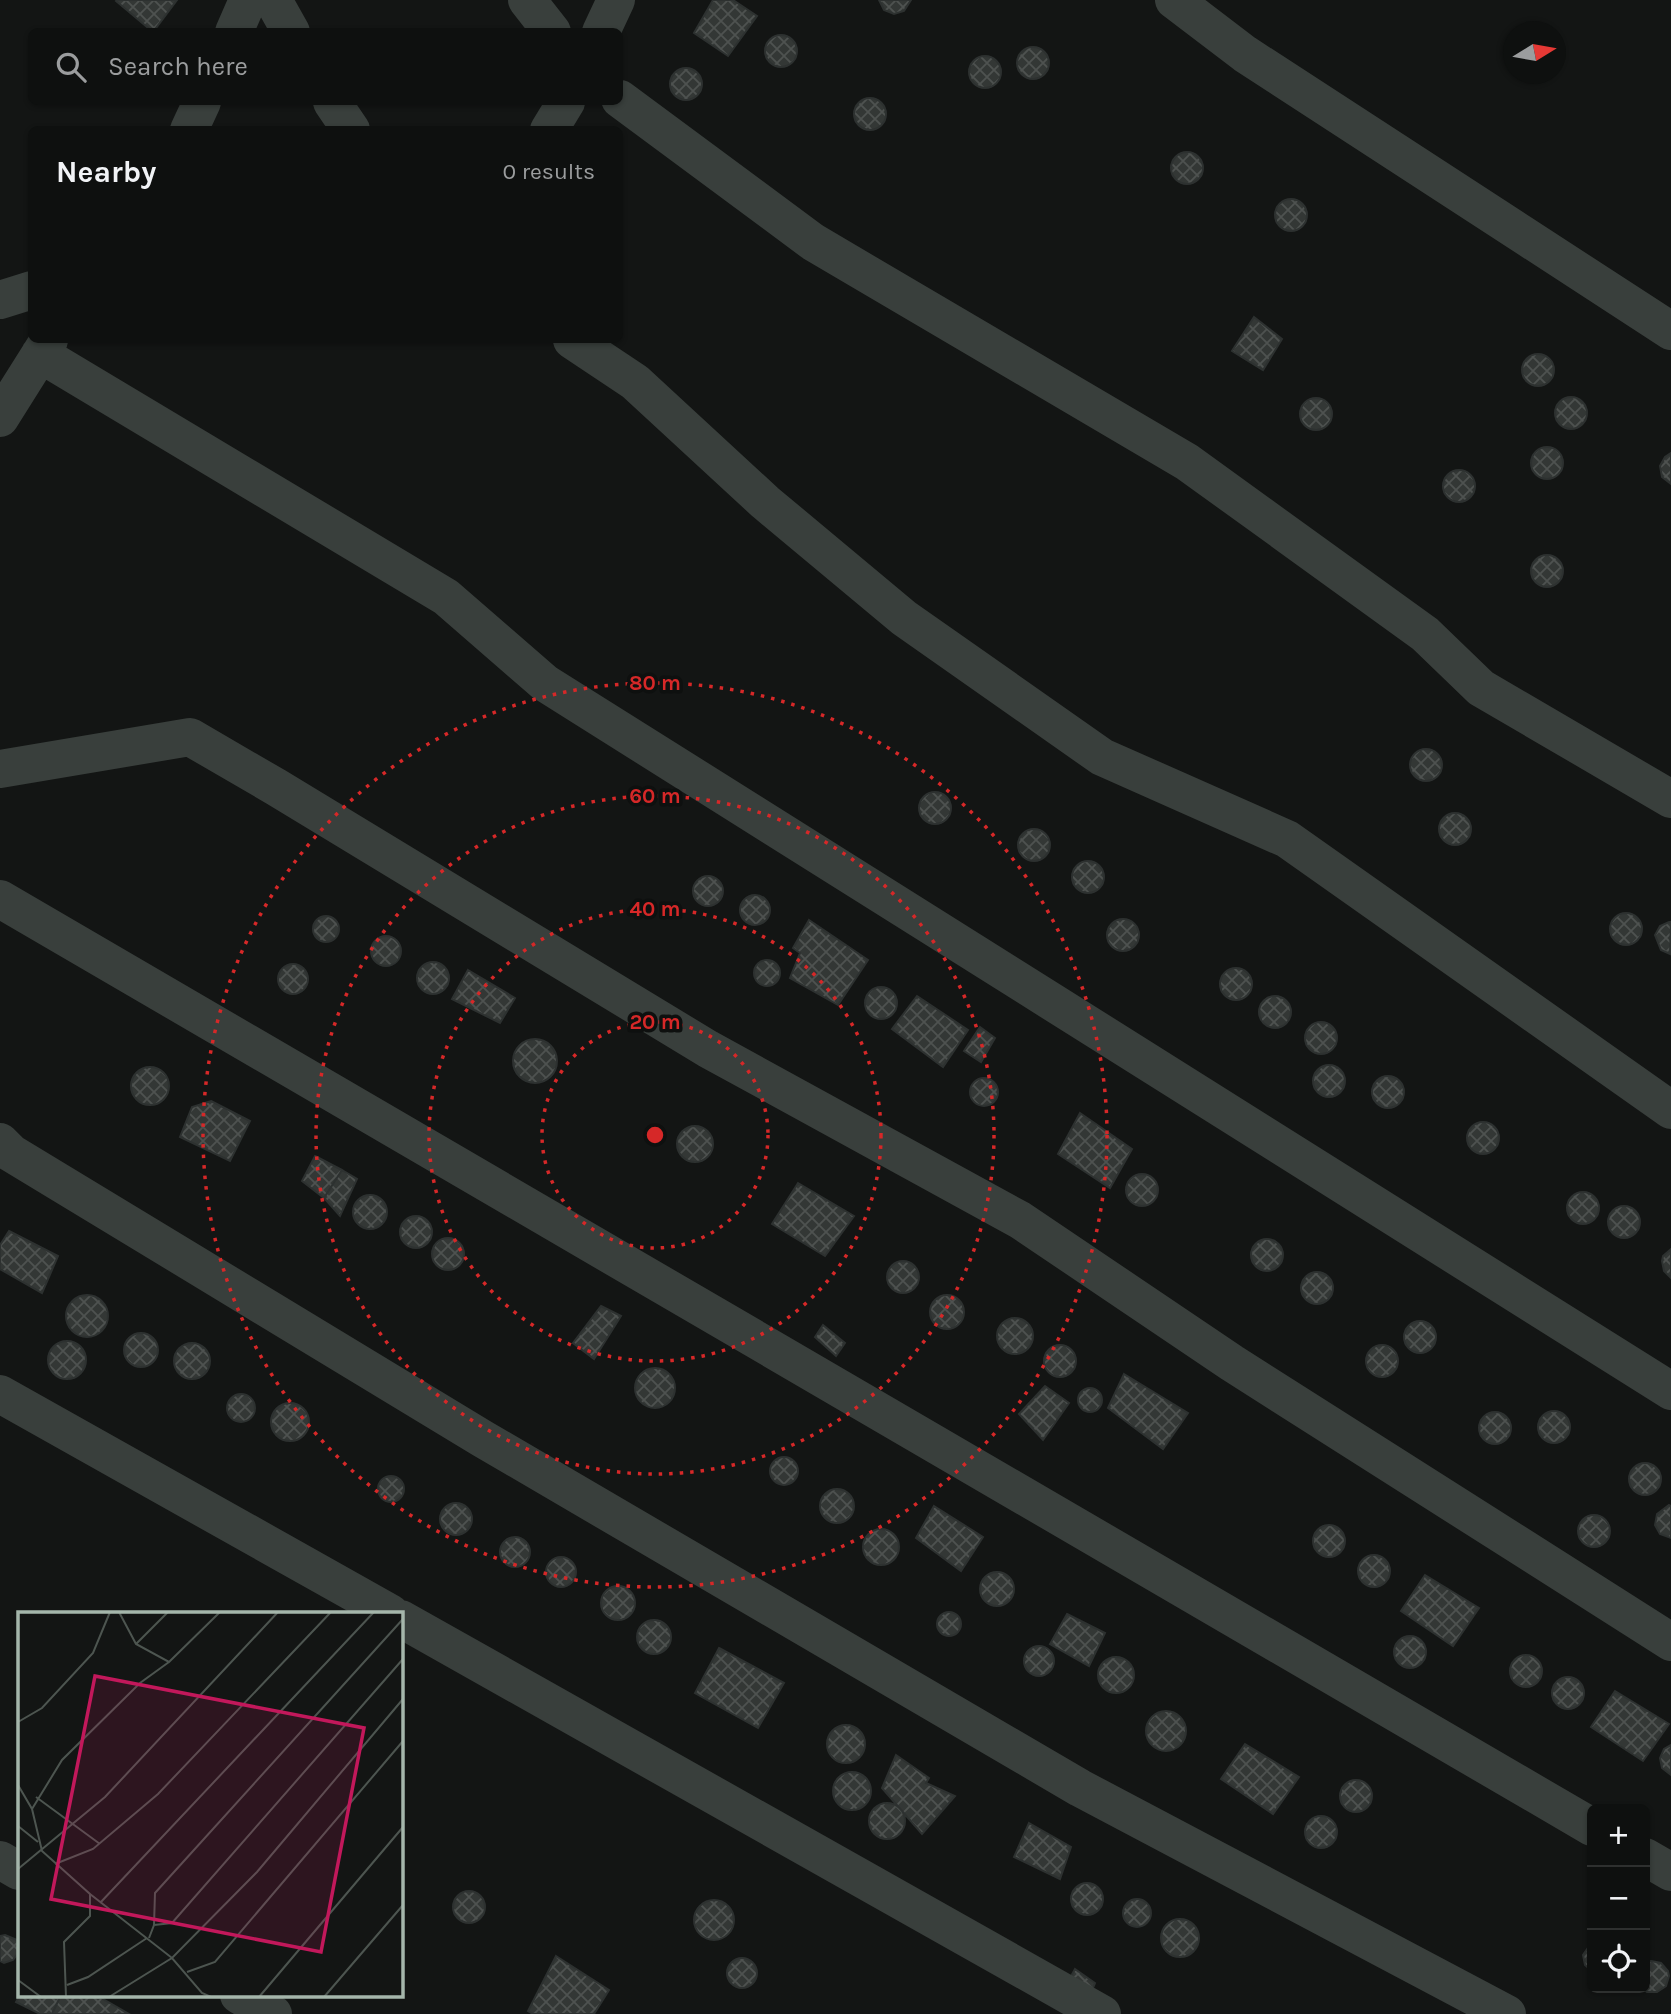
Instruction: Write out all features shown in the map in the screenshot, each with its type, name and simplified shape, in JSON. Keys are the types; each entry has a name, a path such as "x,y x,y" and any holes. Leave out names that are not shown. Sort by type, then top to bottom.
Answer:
{"street":[{"path":"236,28 248,0"},
{"path":"273,0 289,28"},
{"path":"527,0 549,28"},
{"path":"603,28 616,0"},
{"path":"1174,0 1245,54 1671,331"},
{"path":"623,101 813,242 1187,461 1425,634 1481,688 1671,799"},
{"path":"191,126 201,105"},
{"path":"334,105 348,126"},
{"path":"551,126 564,105"},
{"path":"0,300 28,291"},
{"path":"576,343 635,382 765,502 904,618 1047,719 1102,757 1287,839 1671,1110"},
{"path":"0,418 45,346 446,597 545,683 1671,1391"},
{"path":"0,769 190,737 276,786 708,1049 1020,1220 1232,1363 1671,1642"},
{"path":"0,899 1587,1824"},
{"path":"0,1142 11,1153 483,1439 1080,1788 1507,2014"},
{"path":"0,1394 388,1612"},
{"path":"402,1620 1102,2014"},
{"path":"0,1860 18,1870"},
{"path":"1650,1860 1671,1872"},
{"path":"241,1996 273,2014"}],"building":[{"path":"177,0 156,28 148,28 116,1"},
{"path":"713,0 733,0 757,16 728,56 694,33"},
{"path":"879,0 911,0 904,11 894,14 884,10"},
{"path":"781,35 792,40 797,51 792,62 781,67 770,62 765,51 770,40"},
{"path":"1033,47 1044,52 1049,63 1044,74 1033,79 1022,74 1017,63 1022,52"},
{"path":"985,56 996,61 1001,72 996,83 985,88 974,83 969,72 974,61"},
{"path":"686,68 697,73 702,84 697,95 686,100 675,95 670,84 675,73"},
{"path":"870,98 881,103 886,114 881,125 870,130 859,125 854,114 859,103"},
{"path":"1187,152 1198,157 1203,168 1198,179 1187,184 1176,179 1171,168 1176,157"},
{"path":"1291,199 1302,204 1307,215 1302,226 1291,231 1280,226 1275,215 1280,204"},
{"path":"1254,317 1282,339 1263,370 1232,351"},
{"path":"1538,354 1549,359 1554,370 1549,381 1538,386 1527,381 1522,370 1527,359"},
{"path":"1571,397 1582,402 1587,413 1582,424 1571,429 1560,424 1555,413 1560,402"},
{"path":"1316,398 1327,403 1332,414 1327,425 1316,430 1305,425 1300,414 1305,403"},
{"path":"1547,447 1558,452 1563,463 1558,474 1547,479 1536,474 1531,463 1536,452"},
{"path":"1671,453 1671,484 1662,477 1660,466"},
{"path":"1459,470 1470,475 1475,486 1470,497 1459,502 1448,497 1443,486 1448,475"},
{"path":"1547,555 1558,560 1563,571 1558,582 1547,587 1536,582 1531,571 1536,560"},
{"path":"1426,749 1437,754 1442,765 1437,776 1426,781 1415,776 1410,765 1415,754"},
{"path":"935,792 947,796 951,808 947,820 935,824 923,820 919,808 923,796"},
{"path":"1455,813 1466,818 1471,829 1466,840 1455,845 1444,840 1439,829 1444,818"},
{"path":"1034,829 1045,834 1050,845 1045,856 1034,861 1023,856 1018,845 1023,834"},
{"path":"1088,861 1099,866 1104,877 1099,888 1088,893 1077,888 1072,877 1077,866"},
{"path":"708,876 719,880 723,891 719,902 708,906 697,902 693,891 697,880"},
{"path":"755,895 761,896 769,904 769,916 761,924 755,925 749,924 741,916 740,910 741,904 749,896"},
{"path":"1626,913 1637,918 1642,929 1637,940 1626,945 1615,940 1610,929 1615,918"},
{"path":"326,916 336,919 339,929 336,939 326,942 316,939 313,929 316,919"},
{"path":"1123,919 1134,924 1139,935 1134,946 1123,951 1112,946 1107,935 1112,924"},
{"path":"809,920 868,960 838,1005 790,978 800,953 793,948"},
{"path":"1669,922 1670,954 1661,950 1655,935 1660,926"},
{"path":"386,936 397,940 401,951 397,962 386,966 375,962 371,951 375,940"},
{"path":"767,960 776,964 780,973 776,982 767,986 758,982 754,973 758,964"},
{"path":"433,962 444,967 449,978 444,989 433,994 422,989 417,978 422,967"},
{"path":"293,964 304,968 308,979 304,990 293,994 282,990 278,979 282,968"},
{"path":"1236,968 1247,973 1252,984 1247,995 1236,1000 1225,995 1220,984 1225,973"},
{"path":"468,970 515,998 500,1023 452,999"},
{"path":"881,987 892,992 897,1003 892,1014 881,1019 870,1014 865,1003 870,992"},
{"path":"917,996 968,1030 943,1067 892,1029"},
{"path":"1275,996 1286,1001 1291,1012 1286,1023 1275,1028 1264,1023 1259,1012 1264,1001"},
{"path":"1321,1022 1332,1027 1337,1038 1332,1049 1321,1054 1310,1049 1305,1038 1310,1027"},
{"path":"980,1027 995,1038 981,1062 964,1051"},
{"path":"535,1039 550,1046 557,1061 550,1076 535,1083 520,1076 513,1061 520,1046"},
{"path":"1329,1065 1340,1070 1345,1081 1340,1092 1329,1097 1318,1092 1313,1081 1318,1070"},
{"path":"150,1067 164,1072 169,1086 164,1100 150,1105 136,1100 131,1086 136,1072"},
{"path":"1388,1076 1399,1081 1404,1092 1399,1103 1388,1108 1377,1103 1372,1092 1377,1081"},
{"path":"984,1078 994,1082 998,1092 994,1102 984,1106 974,1102 970,1092 974,1082"},
{"path":"211,1101 250,1121 230,1161 180,1137 192,1107"},
{"path":"1080,1113 1132,1149 1110,1188 1058,1154"},
{"path":"1483,1122 1494,1127 1499,1138 1494,1149 1483,1154 1472,1149 1467,1138 1472,1127"},
{"path":"695,1126 707,1132 713,1144 707,1156 695,1162 683,1156 677,1144 683,1132"},
{"path":"315,1156 342,1170 324,1198 302,1181"},
{"path":"342,1170 357,1179 340,1216 324,1198"},
{"path":"1142,1174 1153,1179 1158,1190 1153,1201 1142,1206 1131,1201 1126,1190 1131,1179"},
{"path":"798,1183 854,1216 825,1256 772,1224"},
{"path":"1583,1192 1594,1197 1599,1208 1594,1219 1583,1224 1572,1219 1567,1208 1572,1197"},
{"path":"370,1195 382,1200 387,1212 382,1224 370,1229 358,1224 353,1212 358,1200"},
{"path":"1624,1206 1635,1211 1640,1222 1635,1233 1624,1238 1613,1233 1608,1222 1613,1211"},
{"path":"416,1216 428,1220 432,1232 428,1244 416,1248 404,1244 400,1232 404,1220"},
{"path":"9,1231 58,1256 42,1293 0,1269 0,1245"},
{"path":"448,1238 459,1243 464,1254 459,1265 448,1270 437,1265 432,1254 437,1243"},
{"path":"1267,1239 1278,1244 1283,1255 1278,1266 1267,1271 1256,1266 1251,1255 1256,1244"},
{"path":"1671,1249 1671,1278 1664,1271 1662,1261 1663,1256"},
{"path":"903,1261 914,1266 919,1277 914,1288 903,1293 892,1288 887,1277 892,1266"},
{"path":"1317,1272 1328,1277 1333,1288 1328,1299 1317,1304 1306,1299 1301,1288 1306,1277"},
{"path":"87,1295 102,1301 108,1316 102,1331 87,1337 72,1331 66,1316 72,1301"},
{"path":"947,1295 959,1300 964,1312 959,1324 947,1329 935,1324 930,1312 935,1300"},
{"path":"601,1306 621,1316 594,1359 573,1343"},
{"path":"1015,1318 1028,1323 1033,1336 1028,1349 1015,1354 1002,1349 997,1336 1002,1323"},
{"path":"1420,1321 1431,1326 1436,1337 1431,1348 1420,1353 1409,1348 1404,1337 1409,1326"},
{"path":"823,1325 845,1343 836,1356 815,1337"},
{"path":"141,1333 153,1338 158,1350 153,1362 141,1367 129,1362 124,1350 129,1338"},
{"path":"67,1341 80,1347 86,1360 80,1373 67,1379 54,1373 48,1360 54,1347"},
{"path":"192,1343 204,1349 210,1361 204,1373 192,1379 180,1373 174,1361 180,1349"},
{"path":"1060,1345 1071,1350 1076,1361 1071,1372 1060,1377 1049,1372 1044,1361 1049,1350"},
{"path":"1382,1345 1393,1350 1398,1361 1393,1372 1382,1377 1371,1372 1366,1361 1371,1350"},
{"path":"655,1368 669,1374 675,1388 669,1402 655,1408 641,1402 635,1388 641,1374"},
{"path":"1124,1374 1188,1413 1163,1449 1108,1408"},
{"path":"1045,1386 1069,1403 1043,1440 1019,1414"},
{"path":"1090,1388 1099,1391 1102,1400 1099,1409 1090,1412 1081,1409 1078,1400 1081,1391"},
{"path":"241,1394 251,1398 255,1408 251,1418 241,1422 231,1418 227,1408 231,1398"},
{"path":"290,1403 303,1409 309,1422 303,1435 290,1441 277,1435 271,1422 277,1409"},
{"path":"1554,1411 1565,1416 1570,1427 1565,1438 1554,1443 1543,1438 1538,1427 1543,1416"},
{"path":"1495,1412 1506,1417 1511,1428 1506,1439 1495,1444 1484,1439 1479,1428 1484,1417"},
{"path":"784,1457 794,1461 798,1471 794,1481 784,1485 774,1481 770,1471 774,1461"},
{"path":"1645,1463 1656,1468 1661,1479 1656,1490 1645,1495 1634,1490 1629,1479 1634,1468"},
{"path":"391,1476 401,1479 404,1489 401,1499 391,1502 381,1499 378,1489 381,1479"},
{"path":"837,1489 849,1494 854,1506 849,1518 837,1523 825,1518 820,1506 825,1494"},
{"path":"456,1503 467,1508 472,1519 467,1530 456,1535 445,1530 440,1519 445,1508"},
{"path":"1669,1505 1671,1538 1660,1534 1655,1525 1657,1514"},
{"path":"934,1506 983,1537 961,1571 916,1538"},
{"path":"1594,1515 1605,1520 1610,1531 1605,1542 1594,1547 1583,1542 1578,1531 1583,1520"},
{"path":"1329,1525 1340,1530 1345,1541 1340,1552 1329,1557 1318,1552 1313,1541 1318,1530"},
{"path":"881,1529 894,1534 899,1547 894,1560 881,1565 868,1560 863,1547 868,1534"},
{"path":"515,1537 526,1541 530,1552 526,1563 515,1567 504,1563 500,1552 504,1541"},
{"path":"1374,1555 1385,1560 1390,1571 1385,1582 1374,1587 1363,1582 1358,1571 1363,1560"},
{"path":"561,1557 567,1558 575,1566 575,1578 567,1586 561,1587 555,1586 547,1578 546,1572 547,1566 555,1558"},
{"path":"997,1572 1009,1577 1014,1589 1009,1601 997,1606 985,1601 980,1589 985,1577"},
{"path":"1425,1575 1479,1608 1453,1646 1401,1611"},
{"path":"618,1586 630,1591 635,1603 630,1615 618,1620 606,1615 601,1603 606,1591"},
{"path":"949,1612 958,1615 961,1624 958,1633 949,1636 940,1633 937,1624 940,1615"},
{"path":"1067,1614 1105,1633 1089,1666 1050,1644"},
{"path":"654,1620 666,1625 671,1637 666,1649 654,1654 642,1649 637,1637 642,1625"},
{"path":"1410,1636 1421,1641 1426,1652 1421,1663 1410,1668 1399,1663 1394,1652 1399,1641"},
{"path":"1039,1646 1050,1650 1054,1661 1050,1672 1039,1676 1028,1672 1024,1661 1028,1650"},
{"path":"719,1648 784,1683 758,1728 695,1693"},
{"path":"1526,1655 1537,1660 1542,1671 1537,1682 1526,1687 1515,1682 1510,1671 1515,1660"},
{"path":"1116,1657 1128,1663 1134,1675 1128,1687 1116,1693 1104,1687 1098,1675 1104,1663"},
{"path":"1568,1677 1579,1682 1584,1693 1579,1704 1568,1709 1557,1704 1552,1693 1557,1682"},
{"path":"1615,1691 1669,1724 1643,1761 1591,1727"},
{"path":"1166,1711 1180,1717 1186,1731 1180,1745 1166,1751 1152,1745 1146,1731 1152,1717"},
{"path":"846,1725 859,1731 865,1744 859,1757 846,1763 833,1757 827,1744 833,1731"},
{"path":"1245,1744 1299,1777 1273,1814 1221,1779"},
{"path":"1671,1745 1671,1775 1662,1768 1660,1758 1664,1749"},
{"path":"896,1755 929,1778 926,1783 955,1796 922,1834 882,1788"},
{"path":"852,1772 865,1778 871,1791 865,1804 852,1810 839,1804 833,1791 839,1778"},
{"path":"1356,1780 1367,1785 1372,1796 1367,1807 1356,1812 1345,1807 1340,1796 1345,1785"},
{"path":"887,1803 900,1808 905,1821 900,1834 887,1839 874,1834 869,1821 874,1808"},
{"path":"1321,1816 1332,1821 1337,1832 1332,1843 1321,1848 1310,1843 1305,1832 1310,1821"},
{"path":"1029,1823 1071,1847 1060,1879 1014,1857"},
{"path":"1087,1883 1098,1888 1103,1899 1098,1910 1087,1915 1076,1910 1071,1899 1076,1888"},
{"path":"469,1891 480,1896 485,1907 480,1918 469,1923 458,1918 453,1907 458,1896"},
{"path":"1137,1899 1147,1903 1151,1913 1147,1923 1137,1927 1127,1923 1123,1913 1127,1903"},
{"path":"714,1900 728,1906 734,1920 728,1934 714,1940 700,1934 694,1920 700,1906"},
{"path":"1180,1919 1193,1925 1199,1938 1193,1951 1180,1957 1167,1951 1161,1938 1167,1925"},
{"path":"5,1935 17,1940 18,1946 18,1953 13,1960 4,1963 0,1961 0,1936"},
{"path":"1587,1949 1587,1967 1585,1965 1583,1955"},
{"path":"556,1956 609,1990 594,2014 533,2014 528,2011"},
{"path":"742,1958 753,1962 757,1973 753,1984 742,1988 731,1984 727,1973 731,1962"},
{"path":"1650,1961 1661,1963 1668,1971 1666,1986 1657,1992 1650,1992"},
{"path":"1075,1969 1095,1983 1087,2002 1064,1989"},
{"path":"19,1996 61,1996 52,2014 40,2014 16,2002"},
{"path":"61,1996 98,1996 129,2014 52,2014"}]}
